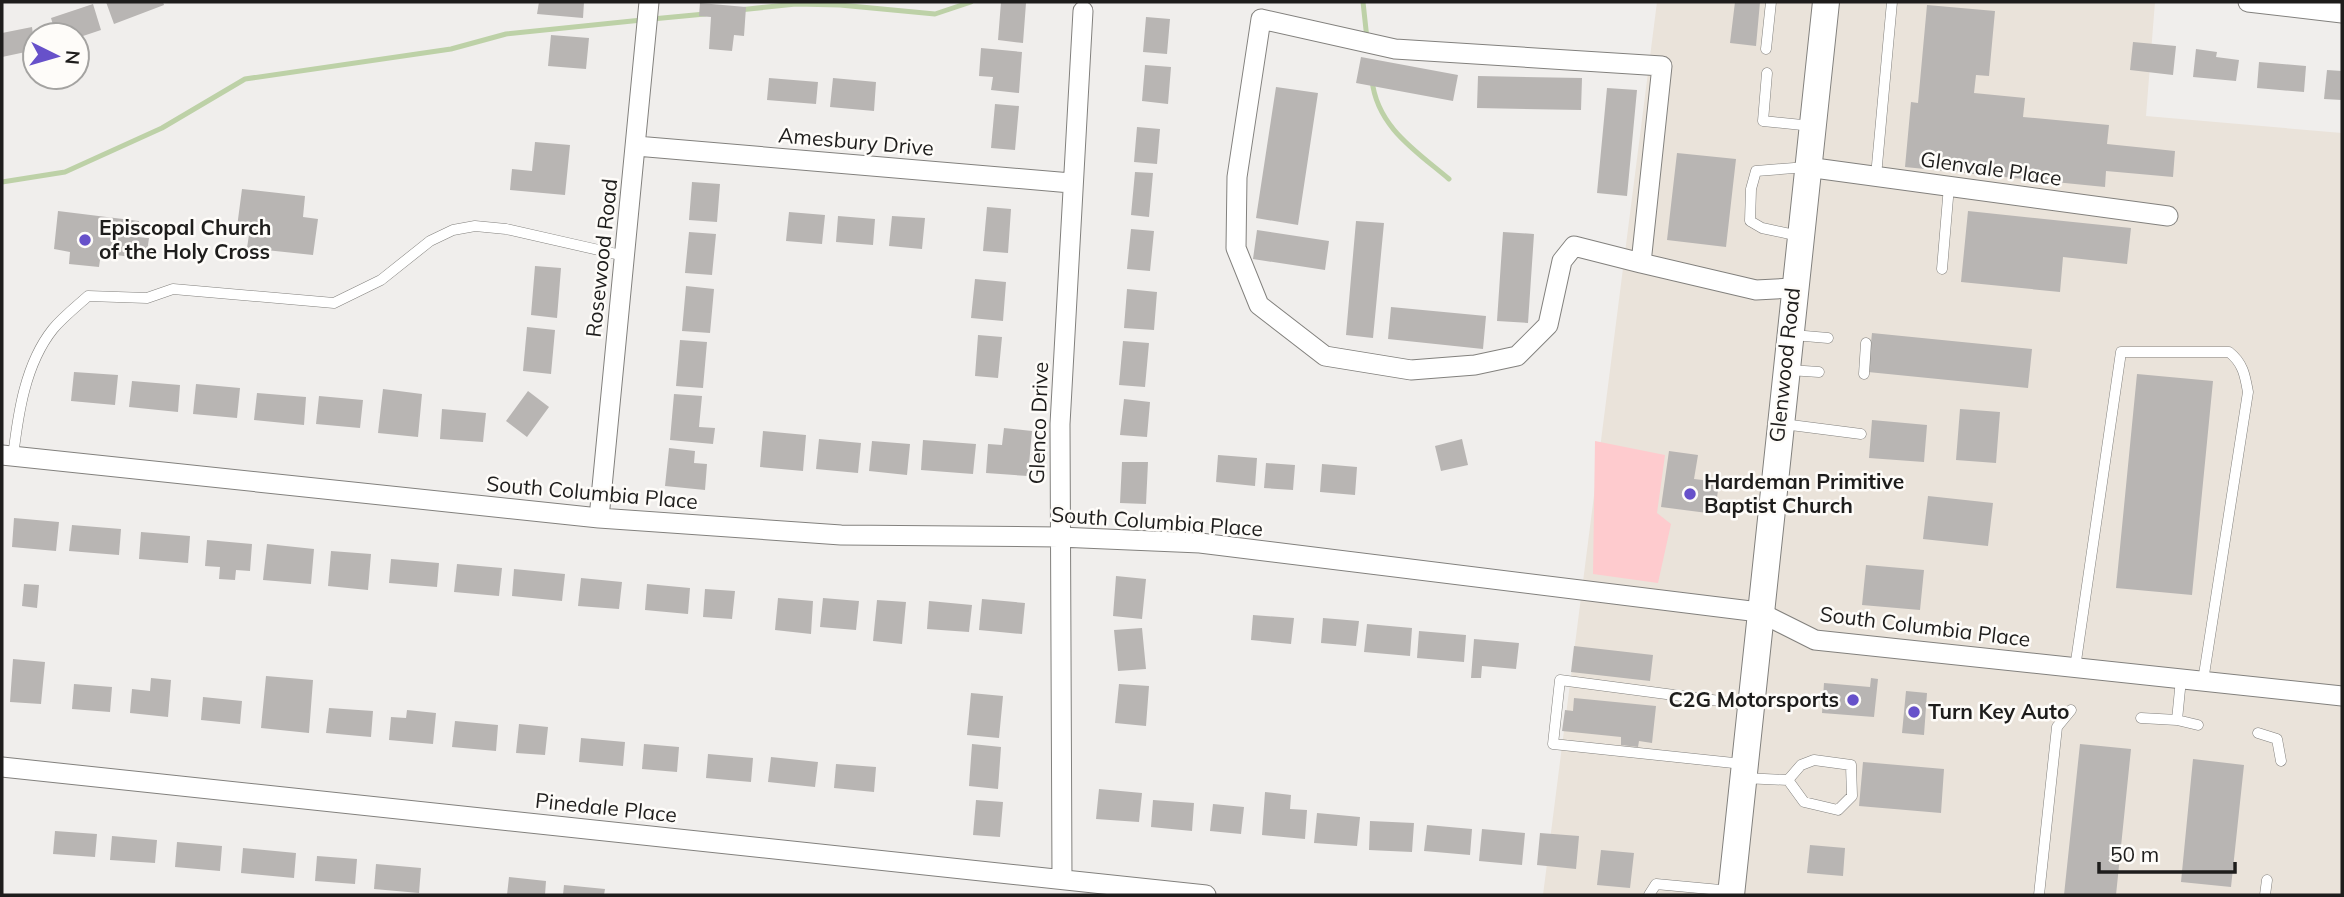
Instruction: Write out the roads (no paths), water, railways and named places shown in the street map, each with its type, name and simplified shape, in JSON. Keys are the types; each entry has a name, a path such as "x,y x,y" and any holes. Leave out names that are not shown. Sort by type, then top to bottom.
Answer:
{"main road":[{"name":"Glenwood Road","path":"1731,893 1788,334 1826,2"}],"street":[{"name":"Rosewood Road","path":"599,518 649,2"},
{"path":"2248,2 2342,13"},
{"name":"Glenco Drive","path":"1062,879 1060,424 1071,183 1083,11"},
{"path":"1641,263 1662,66 1395,49 1261,19 1237,177 1236,248 1259,305 1325,356 1411,370 1475,365 1517,356 1548,325 1562,261 1574,246 1641,263 1756,290 1794,288"},
{"name":"Amesbury Drive","path":"636,146 1071,183"},
{"name":"Glenvale Place","path":"1807,167 2168,216"},
{"name":"South Columbia Place","path":"8,456 599,518 841,535 1059,537 1200,543 1759,612 1815,640 2342,696"},
{"name":"Pinedale Place","path":"2,767 1206,895"}],"lane":[{"path":"1766,49 1771,2"},
{"path":"1876,176 1892,2"},
{"path":"1767,73 1763,121 1812,126"},
{"path":"1799,236 1762,228 1750,220 1751,189 1756,171 1807,167"},
{"path":"1942,269 1949,186"},
{"path":"8,456 33,364 53,329 88,296 148,298 173,289 334,303 382,280 430,241 453,230 475,226 506,229 625,256"},
{"path":"1788,334 1828,338"},
{"path":"1864,374 1866,343"},
{"path":"2075,668 2121,352 2229,352 2238,359 2248,392 2203,681"},
{"path":"1785,369 1819,372"},
{"path":"1779,424 1861,434"},
{"path":"2177,720 2181,679"},
{"path":"1750,705 1560,680 1553,744 1687,759 1788,780 1804,802 1838,810 1852,796 1851,765 1832,760 1814,760 1801,765 1788,780"},
{"path":"2039,895 2057,727 2071,710"},
{"path":"2141,718 2177,720 2198,725"},
{"path":"2258,733 2277,739 2281,761"},
{"path":"2265,895 2267,880"},
{"path":"1649,895 1656,884 1731,893"}],"waterway":[{"path":"739,10 796,4 840,5 935,14 971,2"},
{"path":"1363,2 1367,39"},
{"path":"652,19 705,14"},
{"path":"2,182 65,172 162,128 245,79 451,49 506,34 642,20"},
{"path":"1372,80 1375,97 1390,125 1411,148 1449,179"}],"place":[{"name":"Episcopal Church of the Holy Cross","path":"85,240"},
{"name":"Hardeman Primitive Baptist Church","path":"1690,494"},
{"name":"C2G Motorsports","path":"1853,700"},
{"name":"Turn Key Auto","path":"1914,712"}]}
